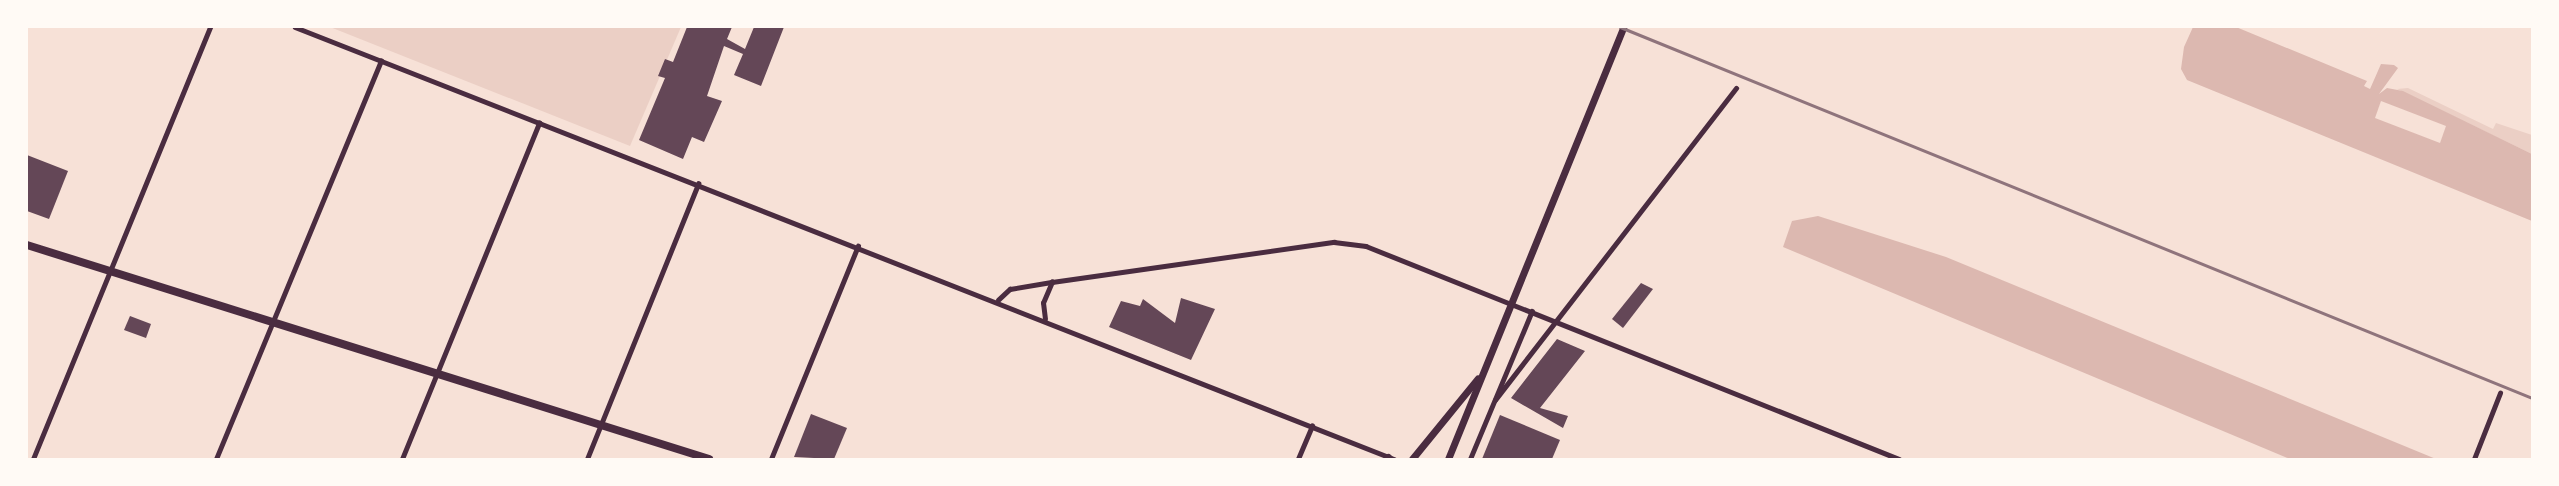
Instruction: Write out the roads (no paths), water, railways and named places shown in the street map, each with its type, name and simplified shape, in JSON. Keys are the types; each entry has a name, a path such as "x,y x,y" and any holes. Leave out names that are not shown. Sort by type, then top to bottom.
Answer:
{"main road":[{"path":"1448,459 1623,27"},
{"path":"27,245 709,459"},
{"path":"1412,459 1484,372"}],"street":[{"path":"33,459 210,27"},
{"path":"296,27 998,300 1390,458"},
{"path":"216,459 381,61"},
{"path":"1495,400 1736,88"},
{"path":"402,459 538,123"},
{"path":"587,459 698,184"},
{"path":"998,300 1010,289 1052,282 1334,242 1366,246 1899,459"},
{"path":"771,459 858,246"},
{"path":"1045,319 1043,303 1052,282"},
{"path":"1470,459 1532,311"},
{"path":"2474,459 2500,393"},
{"path":"1298,459 1312,426"}],"railway":[{"path":"1620,27 2532,398"}]}
